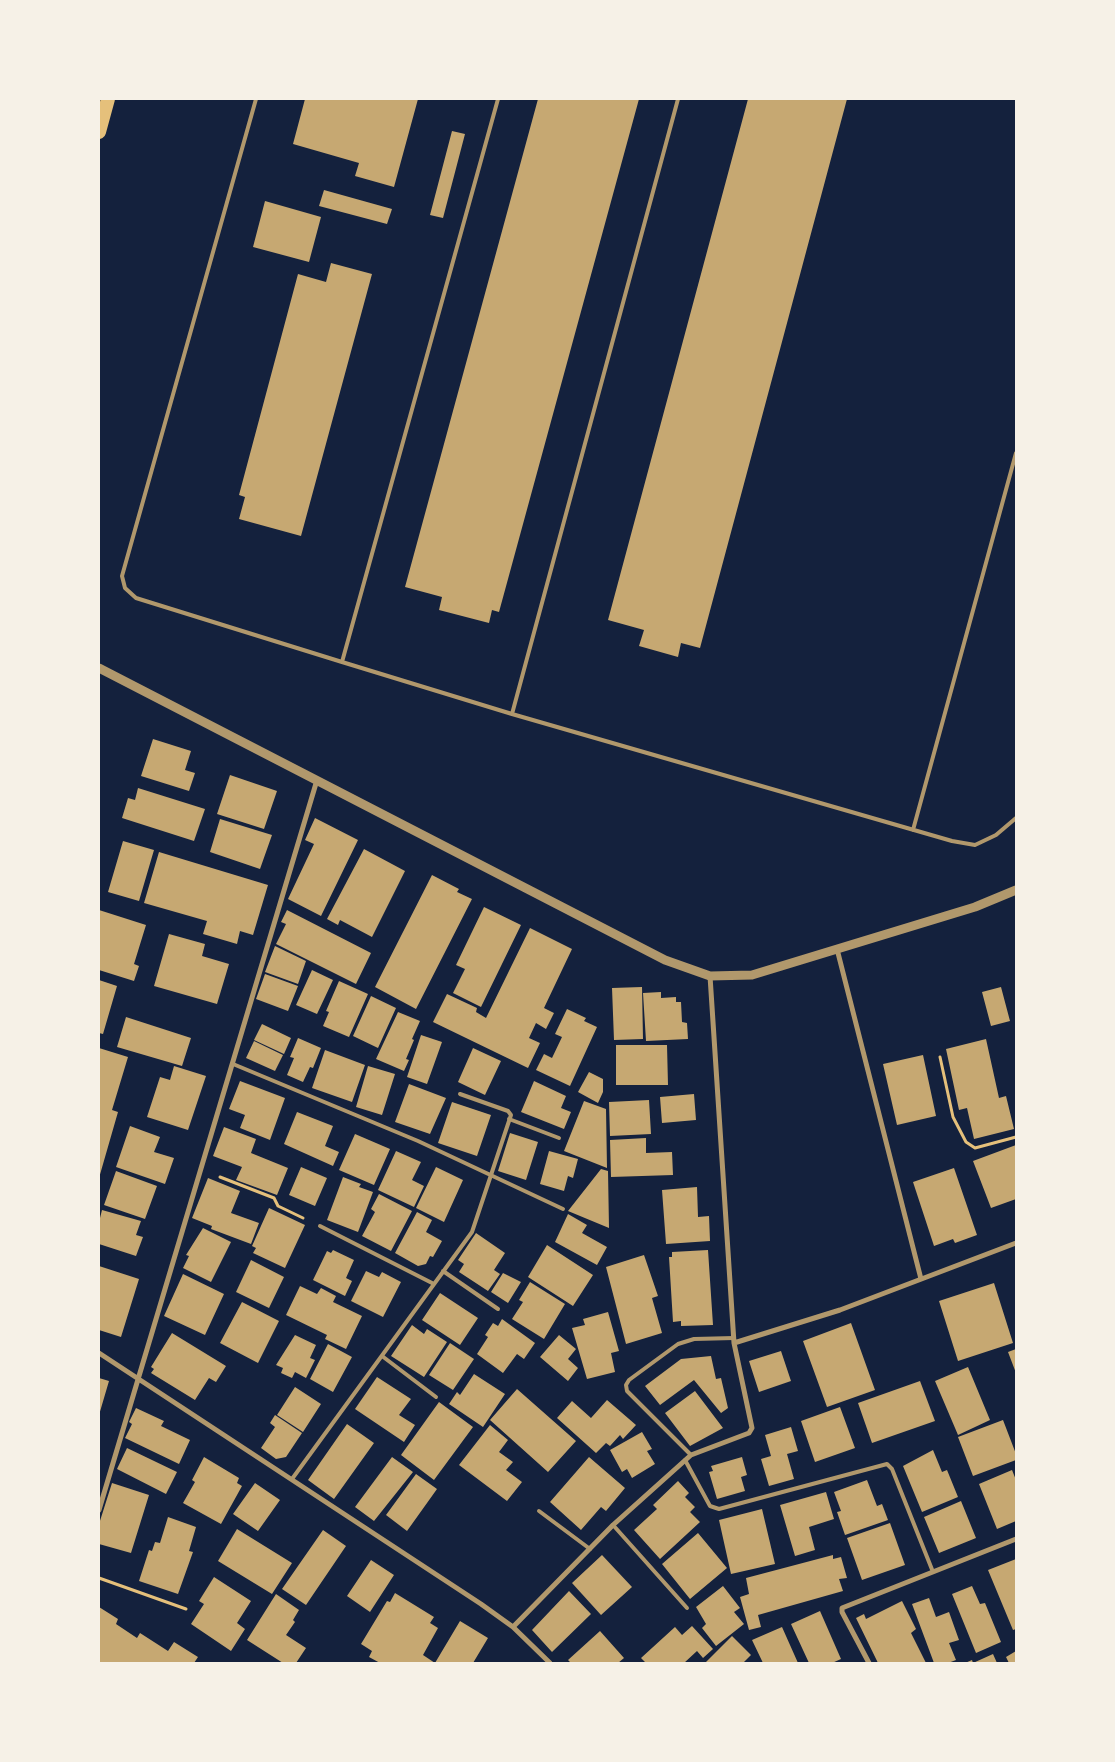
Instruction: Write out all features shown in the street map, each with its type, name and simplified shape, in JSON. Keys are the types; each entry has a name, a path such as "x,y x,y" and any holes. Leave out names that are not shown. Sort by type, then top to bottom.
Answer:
{"highway":[{"path":"99,132 108,99"}],"street":[{"path":"99,668 665,960 710,976 752,975 975,907 1016,890"},
{"path":"99,1510 317,780"},
{"path":"837,949 921,1279"},
{"path":"513,1627 613,1525 691,1455 749,1433 752,1428 734,1340 710,976"},
{"path":"734,1340 840,1310 1016,1243"},
{"path":"99,1353 513,1627 546,1662"},
{"path":"869,1663 842,1612 842,1608 1016,1539"}],"lane":[{"path":"256,99 122,576 125,588 136,598 342,662 512,714 952,841 975,845 996,835 1016,818"},
{"path":"342,662 498,99"},
{"path":"512,714 678,99"},
{"path":"913,830 1016,454"},
{"path":"233,1064 418,1141 563,1209"},
{"path":"292,1479 472,1232 511,1115 508,1111 460,1094"},
{"path":"509,1119 558,1138"},
{"path":"320,1226 434,1284"},
{"path":"443,1271 498,1309"},
{"path":"691,1455 627,1391 626,1385 629,1380 678,1344 694,1339 734,1340"},
{"path":"382,1356 436,1397"},
{"path":"686,1460 710,1506 719,1509 887,1464 892,1469 933,1572"},
{"path":"539,1511 590,1549"},
{"path":"613,1525 687,1608"}],"path":[{"path":"940,1057 953,1117 966,1142 975,1148 1016,1136"},
{"path":"201,1169 274,1198 278,1206 320,1226"},
{"path":"99,1578 186,1609"}],"building":[{"path":"305,99 418,99 394,187 355,176 359,163 293,144"},
{"path":"538,99 639,99 499,612 492,610 489,623 439,610 442,597 405,587"},
{"path":"748,99 847,99 700,648 681,643 678,657 639,646 644,630 608,620"},
{"path":"452,131 465,134 443,218 430,215"},
{"path":"324,190 392,209 387,224 319,206"},
{"path":"265,201 321,217 309,262 253,247"},
{"path":"331,263 372,274 301,536 239,519 245,497 239,495 298,274 326,282"},
{"path":"153,739 191,751 185,770 195,773 189,791 141,776"},
{"path":"230,775 277,791 264,829 217,814"},
{"path":"138,788 205,809 194,841 122,818 128,798 135,800"},
{"path":"315,818 358,840 321,916 288,899 314,844 305,840"},
{"path":"220,819 272,835 260,869 210,852"},
{"path":"123,841 154,850 139,901 108,892"},
{"path":"364,849 405,871 372,937 340,920 338,925 327,919"},
{"path":"159,852 268,885 253,935 240,931 237,944 203,934 207,921 144,903"},
{"path":"432,875 459,889 457,892 472,899 416,1009 375,987"},
{"path":"484,907 521,925 481,1007 453,993 465,969 456,965"},
{"path":"99,910 146,925 134,964 139,966 134,981 99,970"},
{"path":"287,910 371,953 356,984 276,944 286,924 281,922"},
{"path":"530,928 572,949 544,1008 554,1013 546,1029 536,1023 529,1038 540,1043 528,1068 433,1022 447,994 477,1008 476,1012 486,1018"},
{"path":"169,934 205,944 202,956 229,964 217,1004 154,986"},
{"path":"275,946 306,961 298,984 265,972"},
{"path":"312,970 333,980 317,1014 296,1005"},
{"path":"265,974 298,986 288,1011 256,999"},
{"path":"99,980 117,986 103,1034 99,1033"},
{"path":"339,981 368,994 349,1037 323,1026 329,1012 326,1011"},
{"path":"642,987 643,1039 614,1040 612,988"},
{"path":"1001,987 1010,1021 991,1026 982,992"},
{"path":"661,992 661,998 676,997 676,1002 681,1002 682,1022 687,1023 688,1039 646,1041 643,993"},
{"path":"371,996 396,1008 378,1048 353,1036"},
{"path":"567,1009 586,1018 584,1021 597,1027 570,1086 536,1070 544,1054 552,1058 562,1037 555,1034"},
{"path":"398,1012 420,1021 412,1039 414,1040 406,1059 409,1060 404,1071 376,1059"},
{"path":"126,1017 191,1038 182,1066 117,1047"},
{"path":"262,1024 291,1038 284,1054 254,1040"},
{"path":"421,1035 442,1042 427,1084 407,1077"},
{"path":"298,1038 321,1048 313,1068 310,1067 303,1082 287,1075 294,1058 290,1057"},
{"path":"986,1039 999,1098 1006,1096 1014,1129 974,1139 967,1108 959,1110 946,1049"},
{"path":"254,1041 283,1055 275,1071 246,1058"},
{"path":"616,1045 667,1045 668,1085 616,1085"},
{"path":"99,1048 128,1057 112,1110 118,1112 99,1178"},
{"path":"473,1048 501,1061 485,1095 458,1082"},
{"path":"325,1050 365,1065 352,1102 312,1088"},
{"path":"923,1055 936,1116 897,1125 883,1064"},
{"path":"174,1066 206,1076 188,1130 147,1117 160,1077 170,1080"},
{"path":"368,1066 395,1074 382,1115 356,1107"},
{"path":"589,1072 603,1079 603,1092 598,1103 578,1092"},
{"path":"240,1081 285,1098 270,1140 240,1128 245,1115 229,1109"},
{"path":"534,1081 566,1096 561,1108 571,1112 564,1129 521,1112"},
{"path":"409,1084 446,1098 430,1134 395,1122"},
{"path":"694,1094 696,1120 662,1123 660,1097"},
{"path":"649,1100 651,1134 610,1136 609,1102"},
{"path":"584,1101 606,1109 607,1168 564,1151"},
{"path":"452,1102 491,1115 477,1156 438,1143"},
{"path":"297,1112 333,1126 325,1146 339,1152 333,1166 284,1144"},
{"path":"130,1126 160,1137 154,1152 174,1158 165,1184 116,1167"},
{"path":"224,1127 256,1139 251,1153 288,1168 277,1195 236,1180 242,1167 213,1156"},
{"path":"510,1133 538,1142 526,1180 498,1171"},
{"path":"355,1134 390,1149 374,1185 339,1170"},
{"path":"646,1138 646,1153 672,1152 673,1175 611,1177 610,1140"},
{"path":"1016,1145 1016,1199 991,1208 973,1161"},
{"path":"396,1151 421,1162 412,1180 424,1186 414,1207 378,1190"},
{"path":"549,1151 578,1159 573,1178 568,1176 564,1191 540,1184"},
{"path":"301,1167 327,1178 315,1206 289,1195"},
{"path":"436,1167 463,1180 444,1222 416,1208"},
{"path":"954,1168 977,1235 955,1243 953,1239 934,1246 913,1182"},
{"path":"601,1169 608,1171 609,1228 568,1211"},
{"path":"116,1171 157,1186 145,1219 104,1205"},
{"path":"343,1177 361,1184 359,1187 373,1192 358,1232 327,1220"},
{"path":"208,1178 240,1191 231,1213 259,1223 251,1244 211,1229 212,1226 192,1218"},
{"path":"697,1187 698,1217 709,1216 710,1241 666,1244 662,1190"},
{"path":"379,1194 412,1211 391,1251 362,1236 375,1212 371,1209"},
{"path":"269,1208 305,1225 285,1268 253,1253 256,1248 252,1246"},
{"path":"102,1210 141,1221 136,1235 143,1237 136,1256 99,1244 99,1222"},
{"path":"417,1212 432,1220 426,1232 442,1241 433,1257 430,1256 426,1264 418,1266 395,1253"},
{"path":"568,1214 587,1225 582,1233 607,1247 597,1265 555,1242"},
{"path":"203,1228 231,1242 211,1282 183,1268 189,1256 186,1255"},
{"path":"476,1233 505,1253 494,1270 500,1274 488,1291 459,1272 464,1264 458,1260"},
{"path":"547,1245 593,1275 573,1306 528,1277"},
{"path":"333,1250 354,1260 346,1278 352,1281 345,1296 313,1280 327,1251 331,1253"},
{"path":"708,1250 713,1325 681,1326 681,1321 673,1322 669,1257 672,1257 672,1252"},
{"path":"644,1255 658,1296 652,1298 662,1333 626,1344 606,1267"},
{"path":"251,1260 284,1277 269,1308 236,1292"},
{"path":"99,1266 139,1279 121,1337 99,1330"},
{"path":"366,1271 379,1277 382,1272 401,1282 383,1317 351,1301"},
{"path":"503,1273 521,1282 508,1303 491,1292"},
{"path":"183,1274 224,1294 205,1335 164,1316"},
{"path":"530,1282 565,1304 544,1339 512,1319 523,1302 519,1300"},
{"path":"994,1283 1013,1343 958,1361 939,1301"},
{"path":"300,1286 317,1294 321,1288 336,1296 333,1302 362,1316 346,1349 325,1339 327,1335 286,1315"},
{"path":"440,1293 478,1318 460,1345 422,1320"},
{"path":"242,1302 279,1321 258,1363 220,1343"},
{"path":"608,1312 619,1351 611,1353 615,1372 587,1379 572,1328 585,1325 583,1319"},
{"path":"502,1319 535,1343 524,1359 517,1354 503,1373 477,1354 488,1337 485,1335 493,1323 498,1326"},
{"path":"851,1323 875,1390 827,1407 803,1341"},
{"path":"412,1325 424,1334 427,1329 447,1342 424,1377 391,1356"},
{"path":"172,1333 226,1366 216,1382 209,1378 195,1400 151,1373 154,1369 151,1367"},
{"path":"295,1335 316,1345 310,1358 315,1360 306,1378 295,1372 292,1378 281,1373 283,1368 276,1365"},
{"path":"559,1335 576,1349 568,1359 578,1368 568,1381 540,1357"},
{"path":"450,1343 474,1359 453,1390 429,1375"},
{"path":"328,1344 352,1357 333,1392 310,1379"},
{"path":"1016,1349 1016,1373 1008,1352"},
{"path":"781,1351 791,1381 759,1392 749,1361"},
{"path":"711,1356 716,1379 721,1378 728,1408 721,1413 694,1380 660,1405 645,1386 681,1359"},
{"path":"968,1367 990,1420 958,1435 935,1381"},
{"path":"474,1374 505,1394 483,1427 449,1404 457,1392 460,1395"},
{"path":"377,1377 411,1399 399,1415 415,1425 404,1442 355,1409"},
{"path":"99,1378 109,1381 99,1415"},
{"path":"920,1381 935,1421 872,1443 858,1403"},
{"path":"295,1387 321,1404 303,1432 277,1415"},
{"path":"517,1389 576,1441 548,1472 490,1420"},
{"path":"695,1391 723,1428 690,1446 665,1413"},
{"path":"607,1400 636,1425 623,1439 620,1435 610,1446 606,1443 596,1453 557,1418 572,1401 591,1418"},
{"path":"439,1402 473,1427 434,1480 401,1455"},
{"path":"840,1407 855,1448 815,1462 801,1421"},
{"path":"136,1408 164,1421 161,1426 190,1440 179,1464 125,1438 132,1424 129,1422"},
{"path":"275,1415 302,1433 286,1457 276,1459 261,1448 275,1427 270,1423"},
{"path":"1003,1420 1016,1454 1016,1460 973,1476 958,1437"},
{"path":"347,1424 374,1443 334,1499 308,1480"},
{"path":"490,1425 508,1440 499,1452 513,1462 506,1470 522,1482 507,1501 459,1465"},
{"path":"791,1427 798,1451 787,1454 794,1479 769,1486 761,1459 771,1456 765,1435"},
{"path":"642,1432 652,1449 647,1451 655,1464 632,1478 627,1469 622,1472 610,1450"},
{"path":"127,1448 177,1472 166,1494 117,1469"},
{"path":"933,1450 942,1472 947,1470 958,1497 922,1512 903,1466"},
{"path":"204,1457 239,1478 237,1483 242,1486 221,1524 183,1503 195,1482 192,1480"},
{"path":"392,1457 413,1472 374,1521 355,1507"},
{"path":"589,1457 625,1488 606,1511 601,1507 581,1530 550,1502"},
{"path":"742,1457 747,1475 741,1477 745,1491 717,1499 709,1472 713,1471 711,1466"},
{"path":"1012,1470 1016,1480 1016,1521 997,1529 979,1484"},
{"path":"416,1474 437,1489 407,1531 386,1515"},
{"path":"867,1480 877,1506 882,1504 888,1520 845,1535 837,1512 841,1511 834,1492"},
{"path":"678,1481 689,1493 685,1497 695,1507 690,1512 700,1522 660,1559 634,1530 657,1509 653,1505"},
{"path":"112,1483 149,1495 131,1553 99,1544 99,1524"},
{"path":"255,1483 280,1500 258,1531 233,1514"},
{"path":"826,1492 834,1519 809,1527 815,1550 795,1556 780,1505"},
{"path":"961,1501 976,1538 939,1553 924,1517"},
{"path":"762,1509 775,1564 731,1574 719,1520"},
{"path":"168,1517 196,1527 189,1551 193,1552 178,1594 139,1581 149,1550 152,1551 155,1542 160,1543"},
{"path":"890,1523 905,1565 862,1580 847,1538"},
{"path":"237,1529 292,1563 272,1594 218,1561"},
{"path":"323,1530 346,1546 306,1605 282,1589"},
{"path":"698,1533 727,1568 690,1599 662,1564"},
{"path":"602,1555 632,1587 601,1615 572,1583"},
{"path":"833,1555 833,1559 841,1557 847,1578 839,1579 843,1591 758,1615 761,1627 749,1630 740,1597 749,1594 746,1578"},
{"path":"1016,1559 1016,1629 1013,1630 988,1570"},
{"path":"371,1560 394,1575 370,1612 347,1596"},
{"path":"214,1577 251,1601 237,1623 245,1629 231,1651 191,1624 204,1604 199,1601"},
{"path":"723,1586 740,1608 734,1612 744,1624 716,1646 702,1628 706,1624 696,1607"},
{"path":"972,1586 980,1604 985,1603 1001,1642 976,1653 952,1594"},
{"path":"569,1591 591,1614 552,1652 532,1630"},
{"path":"395,1593 434,1617 430,1623 438,1628 423,1655 435,1663 380,1663 369,1657 372,1651 361,1644 387,1601 390,1602"},
{"path":"276,1594 299,1610 293,1620 295,1622 286,1635 306,1648 296,1663 283,1663 247,1640"},
{"path":"929,1598 936,1617 949,1612 959,1640 949,1643 956,1660 948,1663 934,1663 912,1604"},
{"path":"902,1601 916,1629 911,1633 926,1663 878,1663 856,1618 864,1614 866,1619"},
{"path":"99,1607 118,1619 116,1624 137,1638 140,1633 168,1651 174,1642 198,1657 194,1663 99,1663"},
{"path":"820,1611 841,1659 832,1663 809,1663 791,1624"},
{"path":"460,1621 488,1638 473,1663 435,1663"},
{"path":"692,1626 713,1649 703,1658 697,1651 684,1663 646,1663 641,1658 675,1627 682,1635"},
{"path":"782,1627 798,1663 763,1663 752,1640"},
{"path":"600,1631 624,1658 618,1663 571,1663 568,1660"},
{"path":"732,1636 751,1655 743,1663 705,1663"},
{"path":"1016,1651 1016,1663 1009,1663 1006,1657"},
{"path":"993,1654 997,1663 973,1663"}]}
